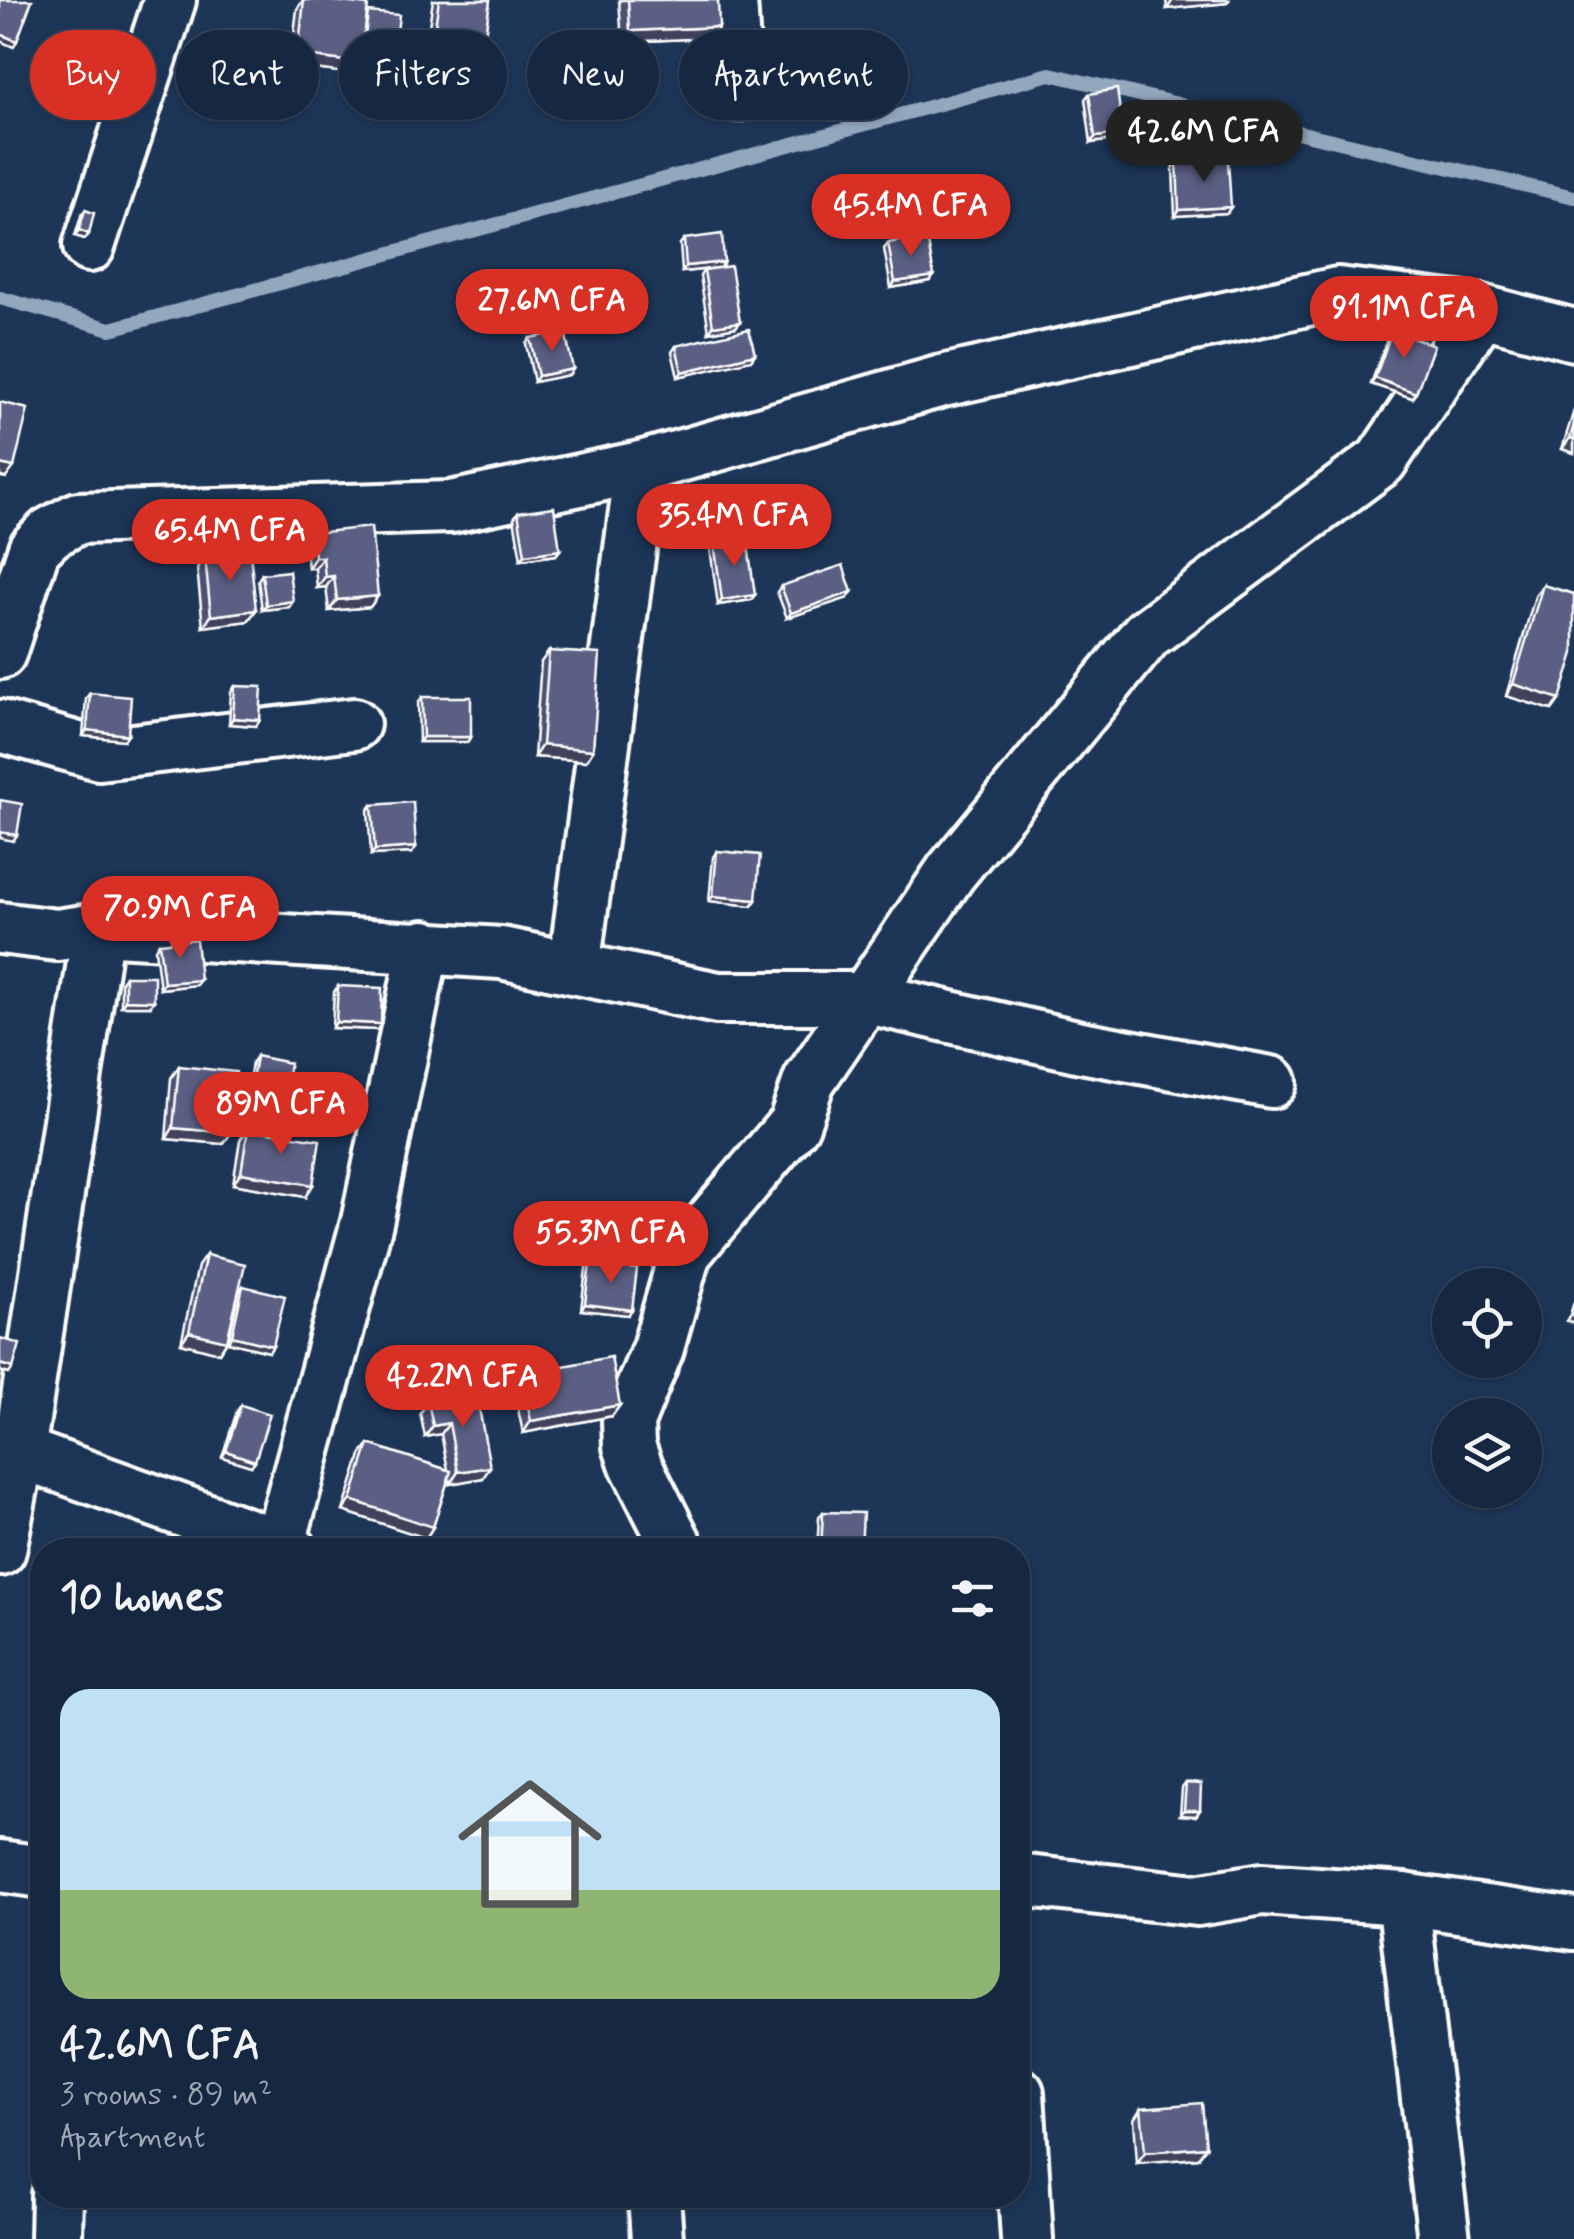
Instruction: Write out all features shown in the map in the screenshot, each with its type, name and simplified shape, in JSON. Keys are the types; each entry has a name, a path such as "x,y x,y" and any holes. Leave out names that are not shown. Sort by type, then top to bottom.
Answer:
{"street":[{"path":"89,246 170,0"},
{"path":"731,0 733,30"},
{"path":"0,653 34,549 50,534 78,518 451,506 641,467 942,382 1338,293 1482,311 1574,334"},
{"path":"672,1538 629,1446 628,1422 658,1348 685,1254 794,1124 809,1081 951,872 1147,634 1381,461 1482,311"},
{"path":"574,968 641,467"},
{"path":"0,726 99,754 354,724"},
{"path":"0,928 56,935 98,929 501,953 718,998 868,998 1081,1047 1271,1082"},
{"path":"0,1550 10,1448 98,929"},
{"path":"285,1538 367,1222 424,946"},
{"path":"10,1448 255,1538"},
{"path":"0,1866 30,1870"},
{"path":"1030,1881 1197,1900 1262,1890 1403,1900 1574,1924"},
{"path":"1403,1900 1444,2239"},
{"path":"56,2208 56,2239"},
{"path":"655,2208 656,2239"},
{"path":"1025,2208 1027,2239"}],"building":[{"path":"0,0 32,0 17,41 0,34"},
{"path":"304,0 368,5 365,30 339,30 339,60 319,58 319,30 301,30"},
{"path":"439,0 490,0 486,30 435,30"},
{"path":"628,0 718,0 719,27 630,30"},
{"path":"368,12 399,15 397,30 366,30"},
{"path":"1117,89 1123,134 1095,137 1089,94"},
{"path":"1228,160 1231,207 1179,210 1177,162"},
{"path":"85,210 94,213 89,234 79,230"},
{"path":"722,234 724,262 686,266 684,239"},
{"path":"927,236 934,276 895,282 888,243"},
{"path":"731,266 740,322 713,326 704,270"},
{"path":"749,329 755,354 682,372 676,346"},
{"path":"1392,330 1434,345 1416,393 1375,378"},
{"path":"565,331 573,369 538,376 530,338"},
{"path":"0,402 28,409 14,467 0,464"},
{"path":"554,507 560,550 525,555 518,512"},
{"path":"214,512 257,514 256,545 213,543"},
{"path":"371,527 378,596 337,600 334,576 325,577 323,557 315,557 313,533"},
{"path":"747,538 755,595 722,600 714,542"},
{"path":"250,552 256,610 211,616 205,557"},
{"path":"843,565 852,592 791,613 781,586"},
{"path":"289,571 293,601 266,605 262,574"},
{"path":"1543,585 1574,594 1574,653 1560,699 1513,684"},
{"path":"549,651 600,654 593,750 542,745"},
{"path":"235,686 262,687 260,720 233,718"},
{"path":"90,693 131,697 128,735 87,730"},
{"path":"422,697 471,697 471,737 423,737"},
{"path":"0,800 22,804 17,835 0,832"},
{"path":"413,802 416,847 375,850 372,805"},
{"path":"717,851 760,855 756,900 713,896"},
{"path":"196,939 200,980 164,983 159,943"},
{"path":"125,976 154,976 154,1001 125,1000"},
{"path":"338,986 382,988 381,1024 336,1022"},
{"path":"256,1056 290,1063 278,1128 245,1122"},
{"path":"179,1066 236,1072 231,1133 173,1128"},
{"path":"248,1129 320,1140 313,1185 241,1173"},
{"path":"206,1255 245,1264 227,1341 189,1332"},
{"path":"590,1263 637,1269 632,1310 585,1304"},
{"path":"243,1286 285,1296 273,1346 232,1336"},
{"path":"0,1338 20,1344 13,1368 0,1364"},
{"path":"611,1357 620,1405 531,1421 521,1374"},
{"path":"476,1392 490,1467 458,1472 449,1423 433,1426 428,1402"},
{"path":"241,1405 270,1414 255,1461 226,1451"},
{"path":"369,1444 451,1471 433,1527 351,1500"},
{"path":"823,1512 863,1513 862,1538 822,1538"},
{"path":"1186,1783 1201,1784 1200,1810 1184,1810"},
{"path":"1202,2103 1206,2147 1145,2152 1141,2108"}],"waterway":[{"path":"0,298 111,329 1050,74 1574,197"}]}
